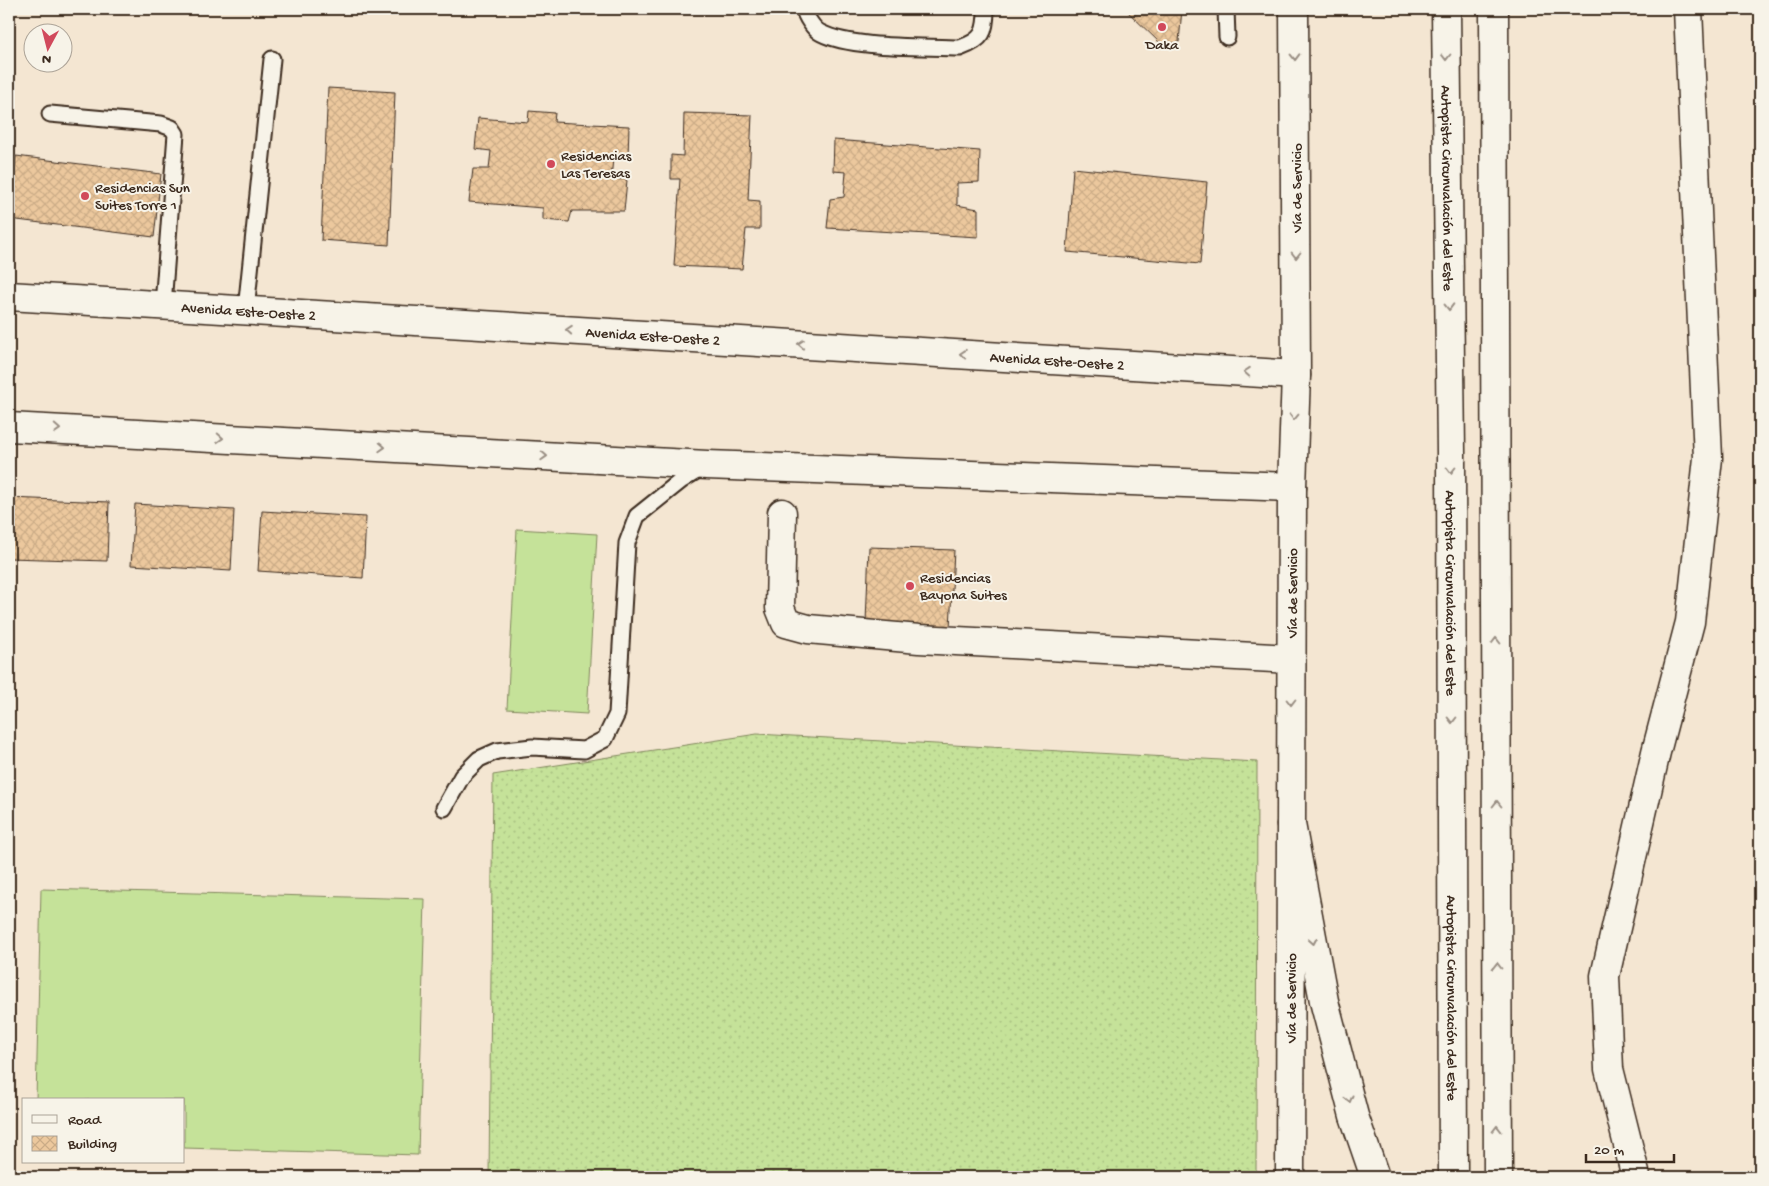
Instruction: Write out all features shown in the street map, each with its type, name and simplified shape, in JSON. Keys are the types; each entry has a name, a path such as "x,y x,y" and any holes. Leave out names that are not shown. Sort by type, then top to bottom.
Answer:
{"main road":[{"name":"Vía de Servicio","path":"1290,1177 1292,487 1296,375 1294,9"},
{"name":"Autopista Circunvalación del Este","path":"1446,9 1451,452 1453,1177"},
{"path":"1494,9 1498,1177"},
{"path":"1636,1177 1609,1069 1605,976 1656,752 1690,622 1708,458 1688,9"},
{"name":"Avenida Este-Oeste 2","path":"9,296 1296,375"},
{"path":"9,427 707,466 1292,487"},
{"path":"782,513 780,608 786,623 808,629 919,639 1291,659"},
{"path":"1291,824 1324,1001 1354,1116 1375,1177"}],"lane":[{"path":"804,9 805,14 819,33 846,42 960,48 976,42 986,26 986,9"},
{"path":"1226,9 1226,37"},
{"path":"246,310 272,58"},
{"path":"50,114 161,124 172,128 176,134 163,305"},
{"path":"444,808 462,776 479,759 497,751 532,747 584,750 605,739 617,714 627,543 637,516 682,480 707,466"}],"green space":[{"path":"517,529 597,534 587,714 507,709"},
{"path":"757,734 1257,762 1256,1177 489,1177 493,775"},
{"path":"41,889 425,899 418,1155 185,1148 185,1098 36,1098"}],"building":[{"name":"Daka","path":"1125,9 1182,9 1179,42 1162,45"},
{"path":"1182,9 1198,9 1197,12"},
{"path":"328,88 395,92 389,245 321,240"},
{"name":"Residencias Las Teresas","path":"529,111 555,113 554,122 629,126 628,157 613,159 611,178 627,180 624,211 572,211 569,222 543,220 543,208 469,202 473,169 489,169 491,151 475,149 478,118 528,122"},
{"name":"Residencias Las Teresas","path":"684,113 752,115 748,200 760,201 760,229 746,229 742,269 674,266 680,179 671,179 671,155 683,156"},
{"path":"834,140 980,151 979,182 957,183 957,205 978,209 978,237 827,228 830,199 844,197 846,172 833,171"},
{"name":"Residencias Sun Suites Torre 1","path":"16,156 161,174 154,237 9,219"},
{"path":"1073,168 1207,182 1200,264 1067,252"},
{"path":"9,498 109,502 107,561 9,558"},
{"path":"135,504 234,510 231,571 131,565"},
{"path":"262,511 366,517 363,578 258,571"},
{"name":"Residencias Bayona Suites","path":"869,547 954,550 950,628 866,622"}],"place":[{"name":"Daka","path":"1162,27"},
{"name":"Residencias Las Teresas","path":"551,164"},
{"name":"Residencias Sun Suites Torre 1","path":"85,196"},
{"name":"Residencias Bayona Suites","path":"910,586"}]}
